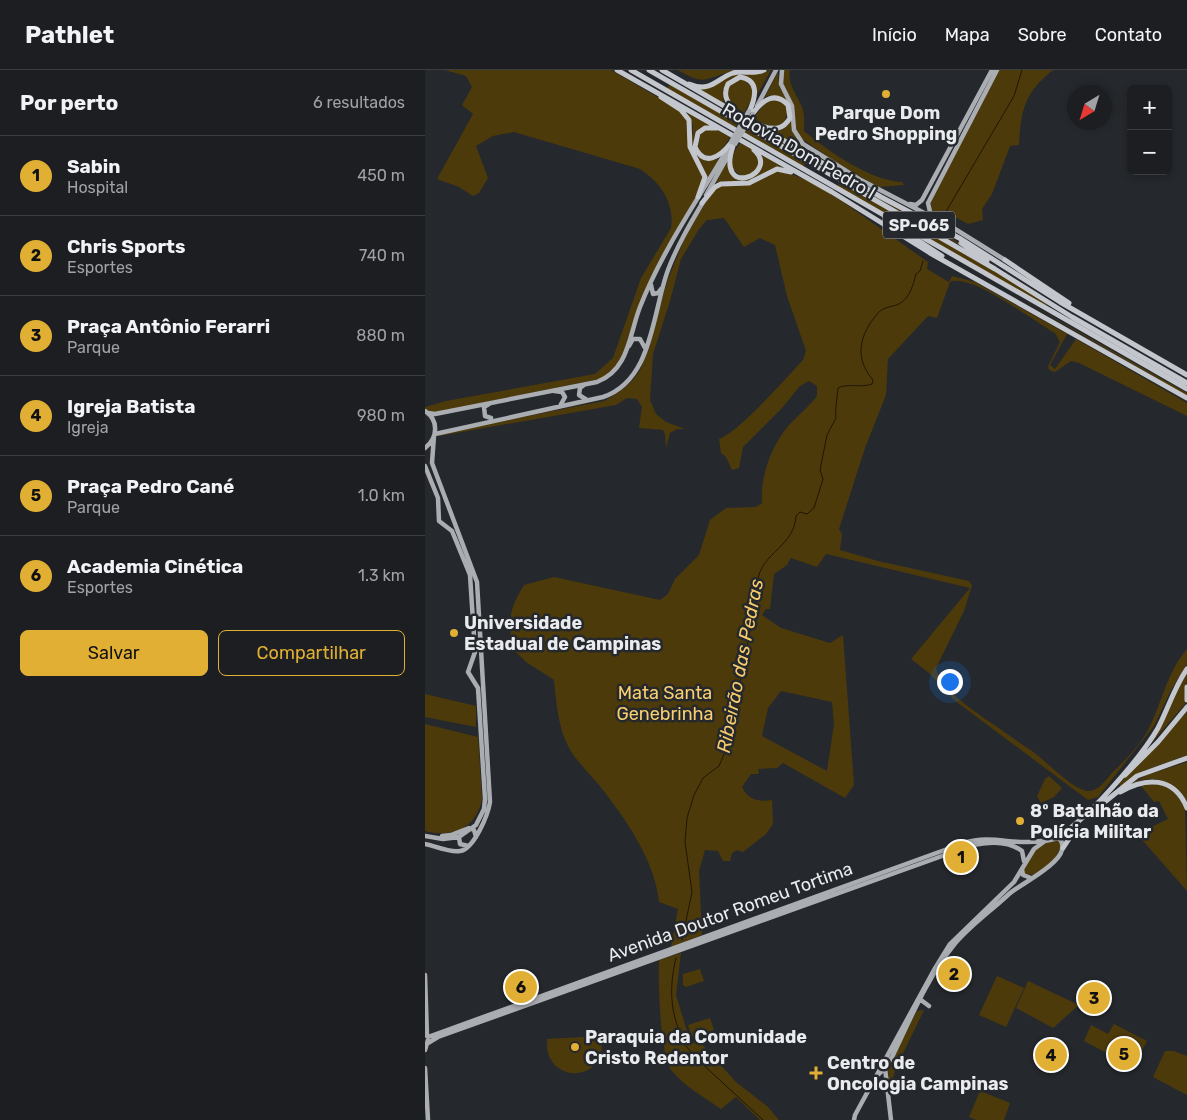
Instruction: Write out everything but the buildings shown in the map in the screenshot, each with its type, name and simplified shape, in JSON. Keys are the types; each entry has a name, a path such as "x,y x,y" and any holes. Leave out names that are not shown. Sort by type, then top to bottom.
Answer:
{"highway":[{"name":"SP-065","path":"617,70 832,192 923,248 1187,398"},
{"name":"Rodovia Dom Pedro I","path":"631,70 1187,389"},
{"name":"Rodovia Dom Pedro I","path":"649,70 1012,278 1072,317 1187,383"},
{"name":"SP-065","path":"662,70 911,214 961,239 1187,375"},
{"path":"672,76 693,86 706,87 719,83 732,73 755,73 764,70"},
{"path":"739,116 725,98 725,88 731,81 740,78 752,83 755,98 751,112"},
{"path":"645,85 681,110 689,120 690,147 705,177 698,198"},
{"path":"751,112 764,100 775,98 785,102 791,113 787,123 776,129 751,122"},
{"path":"728,133 713,127 705,128 696,136 695,147 702,156 713,159 722,154 732,144"},
{"path":"732,144 729,159 730,169 736,176 749,178 756,173 760,163 757,152 745,143"},
{"path":"702,203 717,185 749,183 769,172 780,169 791,172 832,192"},
{"path":"867,206 995,288"},
{"path":"911,214 955,239 1012,278"},
{"path":"1005,260 1105,327"},
{"path":"1102,798 1152,737 1177,683 1187,669"},
{"path":"1187,687 1187,700"},
{"path":"1055,837 1075,825 1158,742 1187,707"},
{"path":"1063,848 1075,829 1111,797 1143,773 1187,758"},
{"path":"1111,797 1135,785 1155,781 1174,789 1187,808"}],"main road":[{"path":"427,412 435,414 587,383 610,376 621,364 640,308 654,277 698,198 751,112 774,70"},
{"path":"782,70 781,84 793,106 794,130 799,140 836,166 931,218 955,229 1005,260"},
{"path":"899,200 915,205 922,200 991,70"},
{"path":"931,218 928,203 997,70"},
{"path":"425,448 435,435 501,418 591,400 616,392 627,384 636,372 644,352 663,285 677,249 732,144"},
{"path":"922,200 923,204 928,203"},
{"path":"654,277 651,286 653,294 658,293 663,285"},
{"path":"626,351 633,339 636,339 643,342 644,352"},
{"path":"587,383 580,388 579,395 584,399 591,400"},
{"path":"542,392 557,391 564,394 564,402 554,407"},
{"path":"493,402 485,407 485,416 501,418"},
{"path":"425,842 458,851 468,846 476,837 484,822 490,802 477,582 432,463 435,424 427,412"},
{"path":"425,466 438,498 439,521 454,534 472,581 475,652 468,672 478,688 485,798 482,815 472,829 459,837 443,839 425,835"},
{"path":"439,515 445,512 452,515"},
{"path":"445,526 451,522 452,515"},
{"path":"470,666 477,665 482,669"},
{"path":"471,678 477,678 482,675"},
{"path":"472,829 476,837"},
{"path":"425,835 446,836 472,829"},
{"path":"459,837 460,844 468,846"},
{"path":"853,1119 877,1074 885,1061 934,970 951,944 999,900 1051,866 1063,848 1061,840 1055,837 1034,849 1015,882 999,900 953,946 921,1000 885,1068 877,1074"},
{"name":"Avenida Doutor Romeu Tortima","path":"427,1037 563,986 698,940 974,840 990,838 1023,844 1045,841"},
{"name":"Avenida Doutor Romeu Tortima","path":"427,1037 438,1037 976,844 997,843 1016,848 1022,851 1025,862"},
{"path":"1022,869 1025,876 1031,878"},
{"path":"692,946 691,944 698,940"},
{"path":"652,961 658,964"},
{"path":"425,975 427,1037 425,1050"},
{"path":"921,1000 929,1006"},
{"path":"885,1061 891,1120"},
{"path":"425,1068 428,1120"}],"green space":[{"path":"445,70 611,70 685,113 690,123 690,144 703,170 703,186 649,281 621,360 616,368 605,378 432,413 425,409 425,407 446,401 595,374 613,358 641,278 671,228 672,219 665,194 654,180 640,169 514,132 493,136 476,146 488,178 479,193 473,196 459,187 437,179 473,114 462,105 472,87 466,76"},
{"path":"678,70 744,70 733,71 704,80"},
{"path":"771,70 757,95 755,85 749,79 735,77 730,79 723,91 724,104 697,88 705,88 716,84 729,75"},
{"path":"783,70 790,70 791,85 803,110 804,131 850,164 877,176 902,182 904,185 879,187 838,164 801,138 796,131 793,105 782,84"},
{"path":"999,70 1053,70 1036,86 1026,103 1021,122 1019,145 1010,146 992,194 982,209 983,220 968,224 955,217 948,222 932,213 930,200"},
{"path":"778,72 779,86 789,102 793,132 804,148 799,148 772,131 783,129 789,123 787,101 773,95 765,97"},
{"path":"744,80 753,88 753,97 744,113 729,102 727,88 731,82"},
{"path":"670,84 738,124 735,129 667,89"},
{"path":"775,98 784,102 789,108 784,123 772,126 753,119 767,100"},
{"path":"687,111 711,125 698,132 694,138 695,149 709,160 719,159 707,179 692,148 693,126"},
{"path":"749,123 949,236 967,249 749,125"},
{"path":"746,128 806,163 803,166 744,133"},
{"path":"705,130 717,130 730,137 716,154 707,155 698,149 700,134"},
{"path":"740,143 752,149 758,158 758,167 753,174 741,176 731,167 734,152"},
{"path":"761,154 782,167 773,169 748,181 716,183 726,161 732,175 754,177 762,167"},
{"name":"Mata Santa Genebrinha","path":"780,169 815,184 928,262 927,269 949,282 952,276 975,282 1067,334 1050,365 1055,369 1076,339 1187,403 1187,416 1079,363 1071,361 1055,372 1049,370 1048,366 1060,342 1055,333 987,291 972,284 959,281 950,282 937,318 928,316 888,359 886,395 865,448 839,529 842,534 840,550 878,561 969,581 972,585 964,611 936,668 940,678 956,697 1032,751 1066,780 1081,789 1091,791 1104,783 1143,738 1151,724 1170,676 1180,657 1187,649 1187,664 1171,690 1154,726 1098,797 1088,800 954,700 929,673 911,659 970,588 826,554 817,567 791,558 787,565 774,574 770,609 766,609 762,615 781,628 830,643 843,635 854,785 845,798 783,763 777,768 758,769 759,774 751,774 742,787 747,795 754,799 772,800 773,824 766,834 743,852 737,850 732,853 730,861 723,861 718,851 705,850 699,871 702,935 671,947 678,909 659,902 652,871 637,840 609,798 568,746 560,722 554,680 526,662 512,648 511,615 524,585 554,577 660,600 668,594 675,579 699,555 710,520 726,508 756,507 762,503 765,471 778,441 790,424 817,396 817,386 809,381 800,386 782,408 743,447 739,468 732,470 726,457 721,453 719,439 738,426 762,404 803,360 806,351 787,296 775,245 760,238 744,247 724,218 707,220 699,229 681,259 653,354 650,400 656,414 666,422 685,429 677,429 670,433 666,448 663,430 639,428 642,407 637,399 627,398 616,405 439,436 440,433 604,401 625,387 634,379 641,368 668,279 688,230 715,187 754,183","holes":["781,691 832,702 834,724 827,771 762,736 768,708"]},
{"path":"840,182 1005,277 1047,304 1046,306 838,187"},
{"path":"1019,298 1187,393 1187,396"},
{"path":"1187,673 1185,704 1136,761 1146,749"},
{"path":"425,694 476,706 476,727 425,717"},
{"path":"1187,712 1187,755 1143,771 1121,787 1119,784"},
{"path":"425,724 478,737 482,799 474,818 461,829 453,832 435,833 425,831"},
{"path":"1187,762 1187,804 1164,781 1150,779 1132,783 1147,775"},
{"path":"1049,776 1062,788 1054,797 1041,803 1037,796 1045,779"},
{"path":"1145,784 1164,785 1176,794 1185,807 1187,891 1137,834 1168,819 1159,801 1154,802 1141,786"},
{"path":"1057,839 1062,844 1054,860 1035,875 1025,874 1024,867 1029,856 1040,847"},
{"path":"681,953 676,995 691,1044 699,1041 736,1082 767,1106 779,1120 760,1120 736,1097 721,1109 689,1087 672,1071 668,1063 662,1035 659,960"},
{"path":"700,969 704,981 686,987 683,985 683,974"},
{"path":"997,976 1024,988 1006,1027 979,1015"},
{"path":"1028,981 1079,1005 1053,1028 1016,1008"},
{"path":"924,1010 896,1068 889,1089 888,1067 917,1011"},
{"path":"710,1018 714,1030 692,1037 688,1025"},
{"path":"1114,1024 1147,1041 1133,1067 1084,1041 1091,1025 1108,1034"},
{"path":"601,1036 602,1048 600,1056 590,1069 583,1072 576,1073 561,1070 549,1056 547,1039"},
{"path":"1165,1051 1174,1051 1187,1056 1187,1095 1153,1077"},
{"path":"980,1091 1010,1103 1004,1120 976,1120 969,1117"}],"waterway":[{"name":"Ribeirão das Pedras","path":"944,215 1014,96 1022,70"},
{"name":"Ribeirão das Pedras","path":"682,940 692,892 685,842 687,818 694,795 703,778 719,766 728,745 758,589 758,577 768,559 789,537 794,527 796,516 800,512 807,514 814,508 823,479 820,470 827,435 836,418 838,388 872,384 873,380 867,372 861,355 863,338 880,311 899,304 906,298 911,291 916,274 920,271 923,261"},
{"path":"676,958 672,979 672,999 675,1018 682,1038"},
{"path":"686,1046 697,1059 763,1120"}],"place":[{"name":"Parque Dom Pedro Shopping","path":"886,94"},
{"name":"Universidade Estadual de Campinas","path":"454,633"},
{"name":"8º Batalhão da Polícia Militar","path":"1020,821"},
{"name":"Sabin","path":"961,857"},
{"name":"Chris Sports","path":"954,974"},
{"name":"Academia Cinética","path":"521,987"},
{"name":"Praça Antônio Ferarri","path":"1094,998"},
{"name":"Paraquia da Comunidade Cristo Redentor","path":"575,1047"},
{"name":"Praça Pedro Cané","path":"1124,1054"},
{"name":"Igreja Batista","path":"1051,1055"},
{"name":"Centro de Oncologia Campinas","path":"816,1073"}]}
